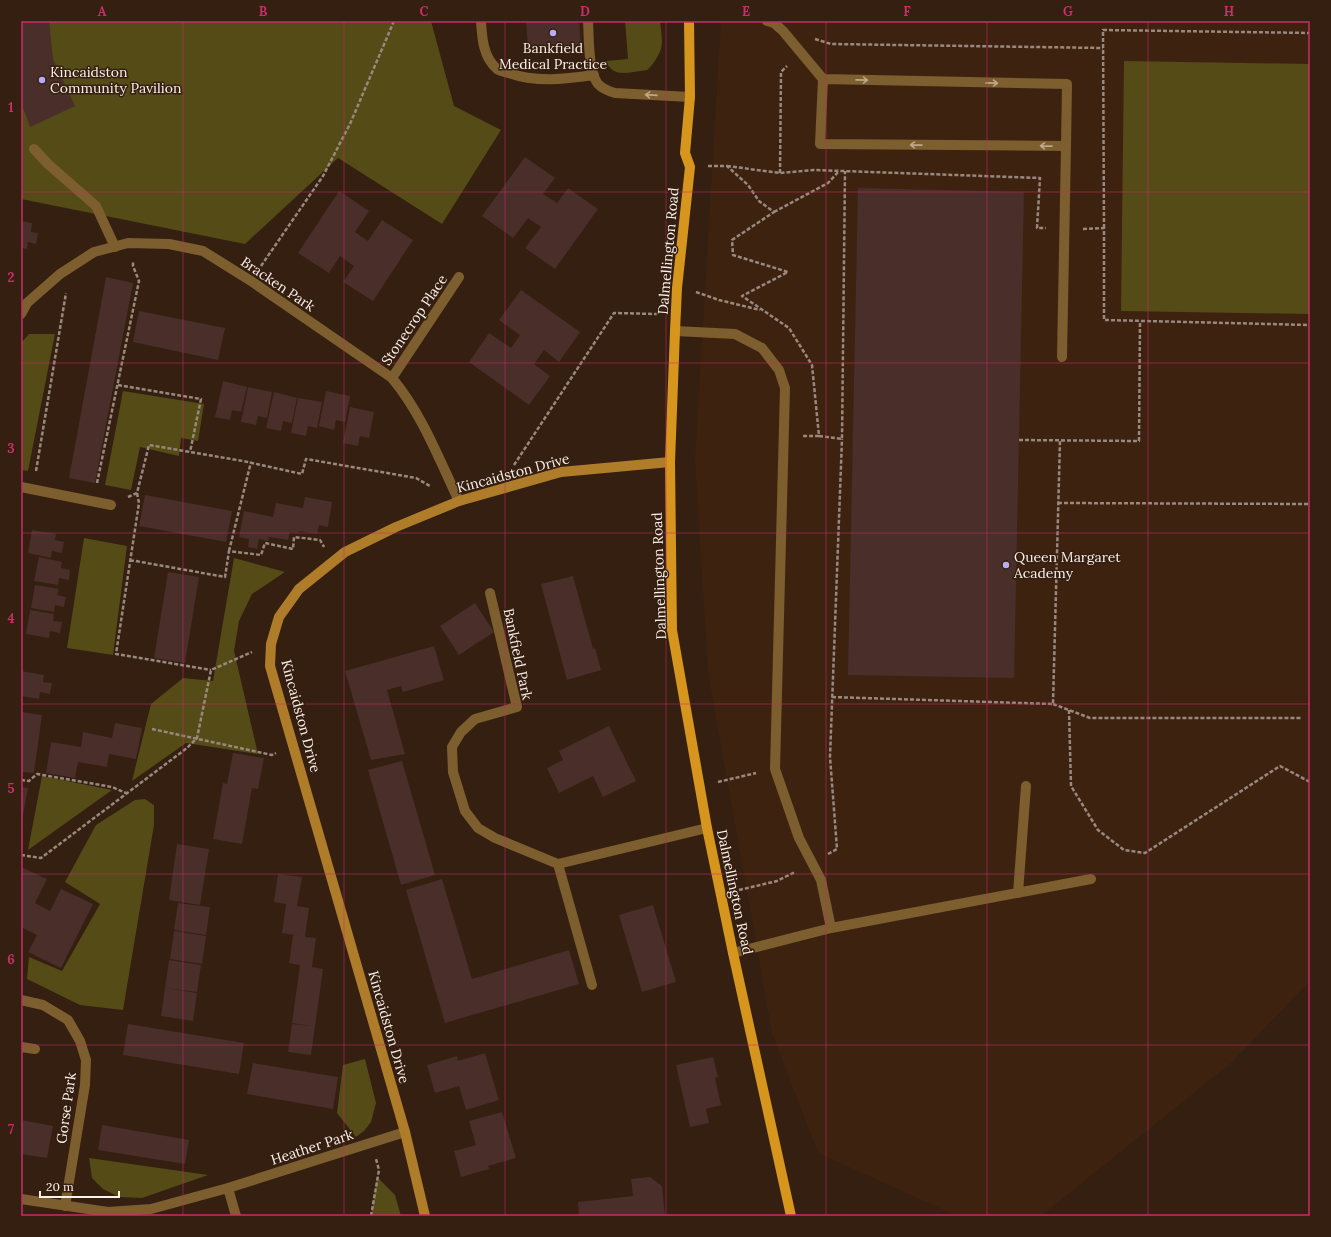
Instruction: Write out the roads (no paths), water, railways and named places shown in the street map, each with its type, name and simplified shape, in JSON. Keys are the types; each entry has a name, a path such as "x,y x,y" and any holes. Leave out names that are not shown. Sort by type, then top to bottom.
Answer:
{"main road":[{"name":"Dalmellington Road","path":"689,21 690,97 685,153 690,166 675,314 670,462 672,630 707,828 791,1216"}],"street":[{"path":"480,21 482,39 487,56 498,70 514,75 546,80 570,79 594,74"},
{"path":"588,21 590,58 597,83 603,89 615,93 690,97"},
{"path":"767,21 774,23 783,31 823,79 820,144 1066,146"},
{"path":"823,79 1067,84 1062,357"},
{"path":"34,149 48,164 96,206 115,247"},
{"name":"Bracken Park","path":"21,314 27,303 60,274 94,252 128,243 169,244 203,251 251,281 392,378 404,392 416,412 459,501"},
{"name":"Stonecrop Place","path":"392,378 459,277"},
{"path":"674,331 735,334 762,348 779,370 785,388 775,769 799,838 822,880 831,928"},
{"name":"Kincaidston Drive","path":"425,1216 405,1132 270,666 271,644 279,617 299,589 345,552 396,527 459,501 561,472 670,462"},
{"path":"21,487 111,505"},
{"name":"Bankfield Park","path":"490,593 517,708 475,720 460,732 452,747 452,772 465,811 478,828 495,838 558,864"},
{"path":"1018,893 1026,786"},
{"path":"592,985 558,864 707,828"},
{"path":"733,953 831,928 1091,879"},
{"name":"Gorse Park","path":"21,1000 43,1005 68,1020 80,1041 86,1060 85,1085 65,1206"},
{"path":"21,1047 35,1049"},
{"name":"Heather Park","path":"21,1199 108,1212 151,1209 228,1188 405,1132"},
{"path":"228,1188 236,1216"}],"place":[{"name":"Bankfield Medical Practice","path":"553,33"},
{"name":"Kincaidston Community Pavilion","path":"42,80"},
{"name":"Queen Margaret Academy","path":"1006,565"}]}
